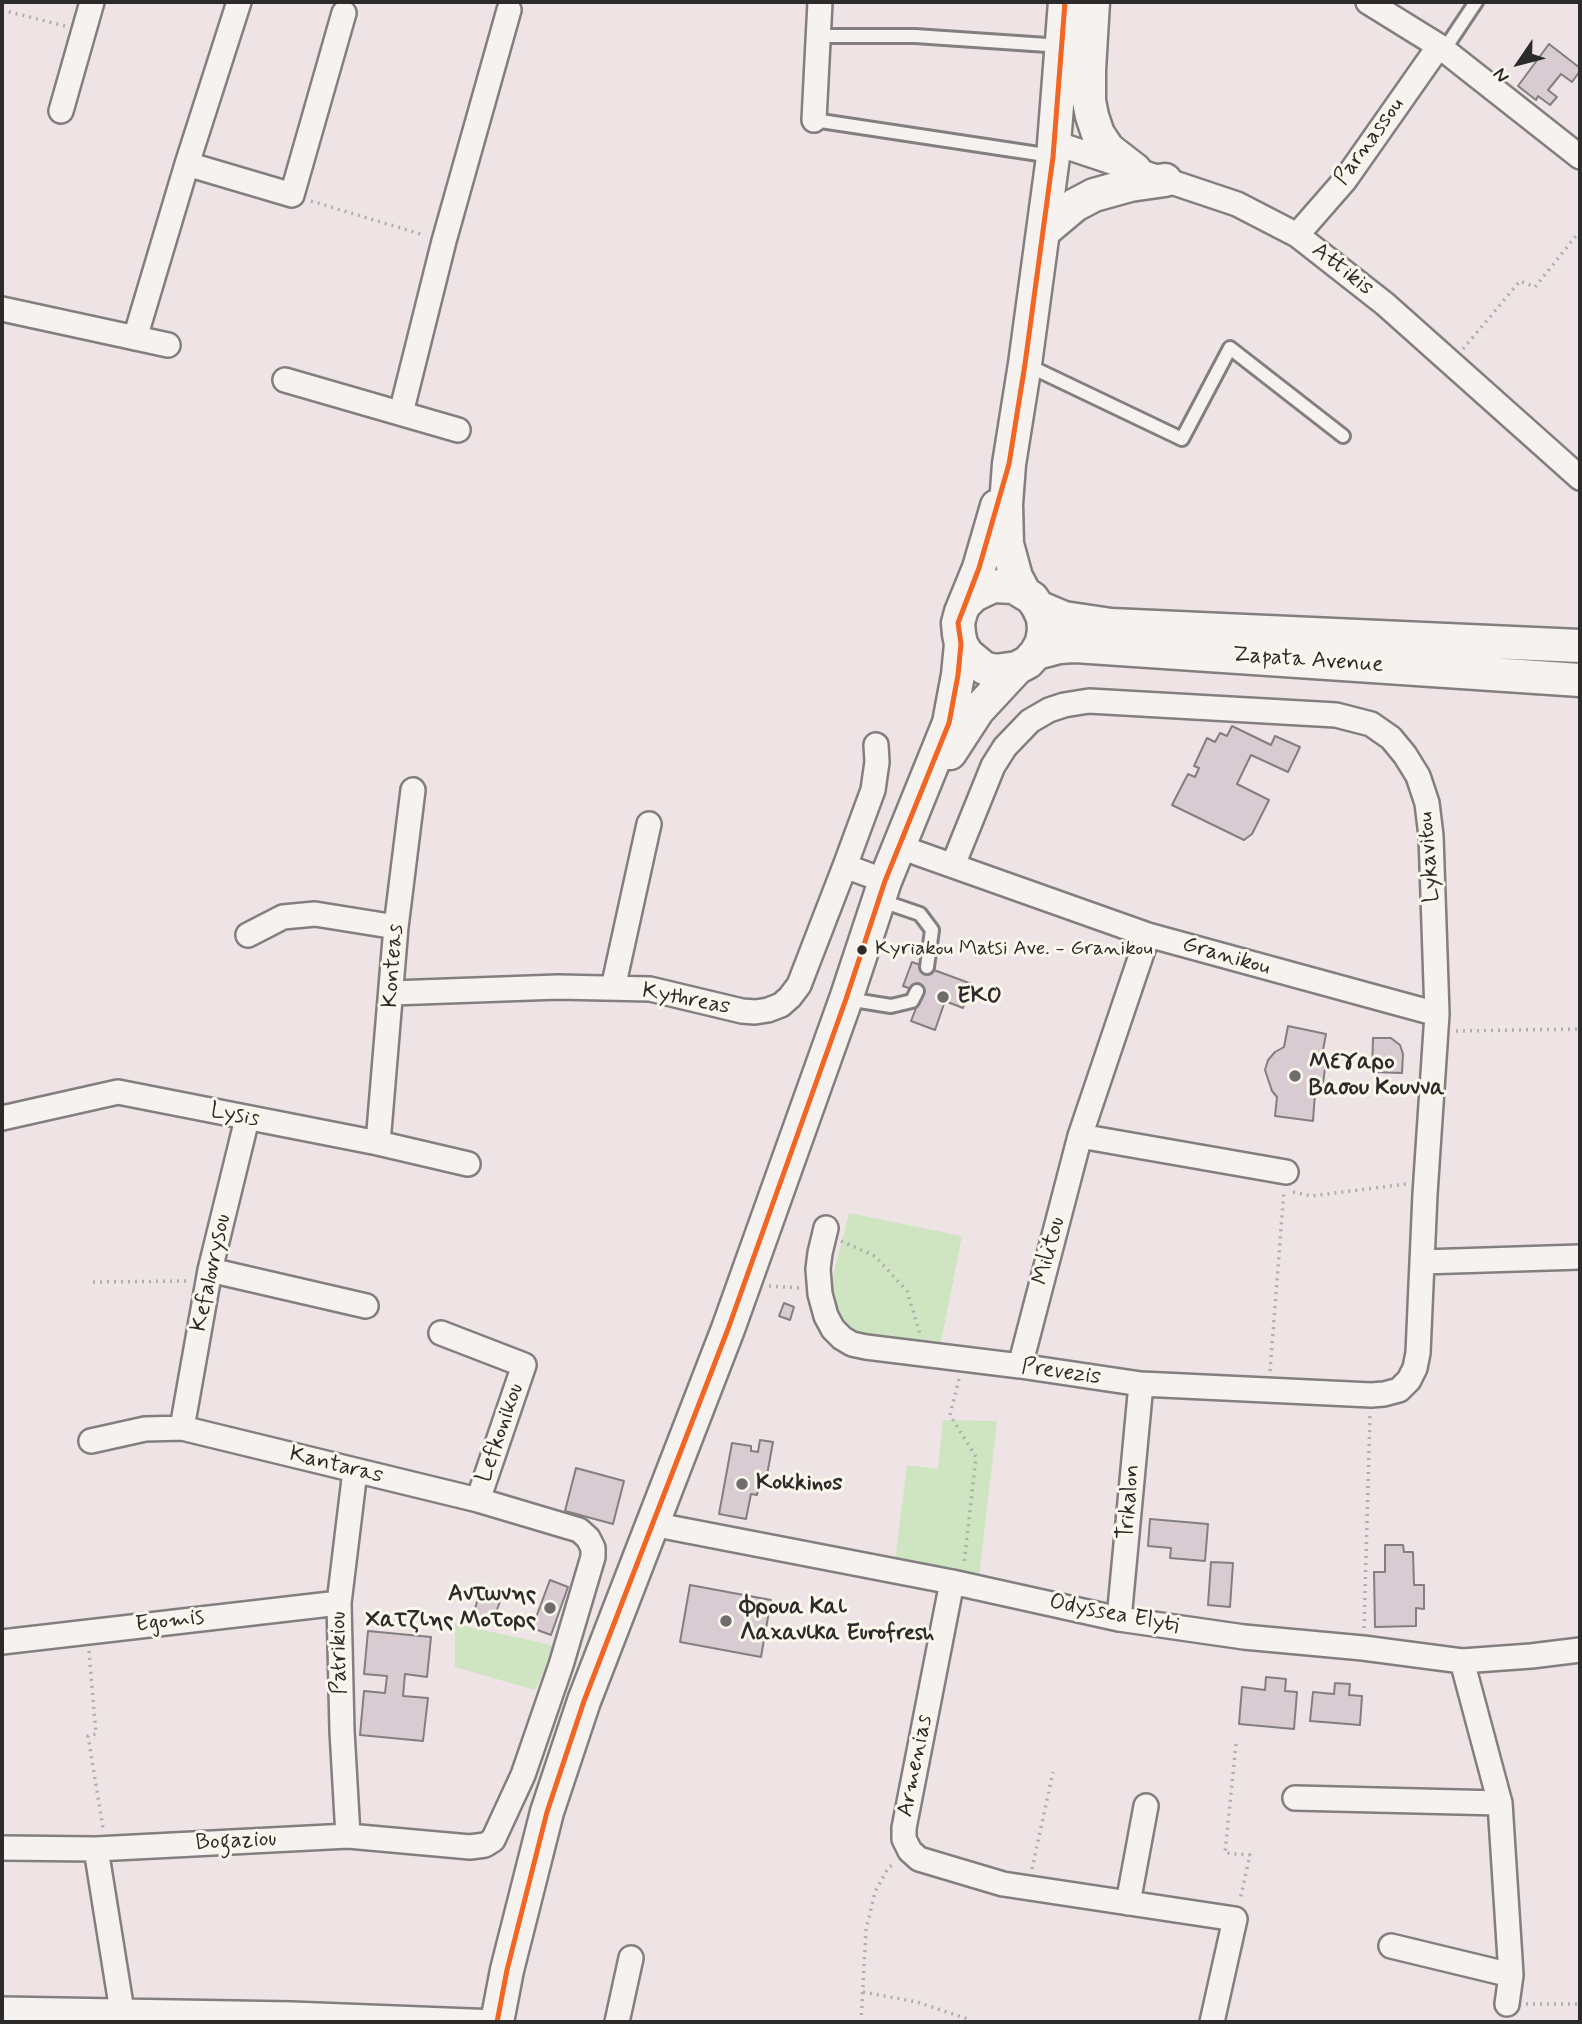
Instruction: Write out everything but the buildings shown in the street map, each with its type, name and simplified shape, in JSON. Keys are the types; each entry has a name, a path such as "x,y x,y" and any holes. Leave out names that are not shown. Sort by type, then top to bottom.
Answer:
{"main road":[{"path":"905,834 950,753 972,720 1042,642 1043,618 1016,577 1007,544 1006,504 1009,464 1054,150 1065,2"},
{"path":"1093,2 1089,70 1092,117 1098,134 1108,149 1135,170"},
{"path":"1044,231 1075,205 1094,195 1130,185 1165,180"},
{"path":"497,2022 507,1970 547,1812 593,1678 744,1284 882,891 949,723 961,644 958,623 988,540 1009,464"},
{"path":"966,603 974,595 993,586 1004,585 1031,599"},
{"name":"Zapata Avenue","path":"1031,599 1064,618 1111,625 1580,646"},
{"path":"961,644 967,654 984,668 1006,671 1027,660"},
{"name":"Zapata Avenue","path":"1027,660 1059,647 1075,646 1580,680"}],"street":[{"path":"61,111 92,2"},
{"path":"135,338 238,2"},
{"path":"814,120 820,2"},
{"path":"1368,2 1442,48 1580,157"},
{"path":"401,413 444,241 509,10"},
{"path":"187,164 292,195 344,13"},
{"name":"Parnassou","path":"1297,235 1345,180 1442,48"},
{"name":"Attikis","path":"1054,150 1135,170 1237,204 1297,235 1385,304 1580,478"},
{"path":"2,309 168,345"},
{"path":"285,380 458,430"},
{"name":"Lykavitou","path":"953,865 993,766 1005,747 1030,721 1064,705 1089,701 1336,716 1379,728 1398,746 1414,767 1427,803 1432,836 1437,1023 1418,1353 1409,1380 1399,1390"},
{"name":"Kythreas","path":"392,993 558,987 650,989 742,1011 768,1010 781,1005 790,997 805,972 873,790 877,762 876,745"},
{"name":"Konteas","path":"378,1143 396,927 413,790"},
{"path":"613,988 649,824"},
{"name":"Granikou","path":"905,834 953,865 1148,935 1437,1023"},
{"path":"845,866 882,891"},
{"path":"248,935 283,917 315,914 396,927"},
{"name":"Militou","path":"1020,1366 1080,1136 1148,935"},
{"name":"Lysis","path":"2,1118 118,1092 378,1143 468,1164"},
{"name":"Kefalovrysou","path":"182,1427 209,1275 247,1119"},
{"path":"1080,1136 1285,1181"},
{"name":"Prevezis","path":"826,1231 819,1258 822,1305 827,1320 847,1342 879,1350 1020,1366 1141,1384 1371,1395 1399,1390"},
{"path":"1422,1262 1580,1257"},
{"path":"209,1275 366,1306"},
{"name":"Lefkonikou","path":"441,1333 524,1366 478,1500"},
{"name":"Trikalon","path":"1119,1619 1141,1384"},
{"name":"Kantaras","path":"91,1441 145,1429 182,1427 478,1500 579,1530 589,1538 593,1557 561,1665"},
{"name":"Patrikiou","path":"348,1836 339,1603 355,1471"},
{"name":"Odyssea Elyti","path":"652,1524 957,1583 1119,1619 1244,1637 1462,1661 1580,1650"},
{"name":"Armenias","path":"957,1583 904,1828 904,1839 910,1851 919,1859 1003,1884 1236,1919"},
{"name":"Egomis","path":"2,1642 339,1603"},
{"path":"1462,1661 1500,1803 1511,1975 1507,2004"},
{"path":"561,1665 593,1678"},
{"name":"Bogaziou","path":"2,1849 102,1849 348,1836 470,1847 485,1844 492,1840 523,1775 561,1665"},
{"path":"1295,1798 1500,1803"},
{"path":"1128,1903 1146,1806"},
{"path":"102,1849 122,2011"},
{"path":"1212,2022 1236,1919"},
{"path":"1391,1947 1511,1975"},
{"path":"617,2022 631,1958"},
{"path":"2,2009 497,2022"}],"lane":[{"path":"1442,48 1476,2"},
{"path":"818,36 915,36 1062,46"},
{"path":"814,120 1054,150"},
{"path":"1025,364 1182,439 1230,348 1343,436"},
{"path":"882,891 920,914 932,930 927,967"},
{"path":"846,999 891,1006 912,1001 916,991"}],"path":[{"path":"2,10 83,31"},
{"path":"292,195 444,241"},
{"path":"1451,363 1520,281 1535,287 1580,231"},
{"path":"1437,1023 1580,1029"},
{"path":"1268,1390 1285,1181 1311,1196 1426,1181"},
{"path":"826,1231 875,1256 907,1291 926,1356"},
{"path":"93,1282 209,1275"},
{"path":"744,1284 820,1289"},
{"path":"957,1583 976,1457 950,1415 963,1360"},
{"path":"1363,1648 1371,1395"},
{"path":"87,1632 96,1734 88,1736 102,1849"},
{"path":"1236,1744 1225,1853 1250,1855 1236,1919"},
{"path":"1028,1887 1053,1772"},
{"path":"861,2022 866,1930 874,1892 888,1868 910,1851"},
{"path":"863,1992 917,2003 971,2022"},
{"path":"1507,2004 1580,2004"}],"green space":[{"path":"849,1213 962,1236 938,1357 849,1335 837,1313 830,1288"},
{"path":"943,1420 997,1421 979,1577 895,1561 907,1465 938,1469"},
{"path":"455,1624 556,1646 535,1690 455,1667"}],"transit line":[{"path":"497,2022 507,1970 547,1812 584,1701 728,1329 846,999 885,881 949,723 961,644 958,623 979,568 1009,464 1053,157 1065,2"}],"place":[{"name":"Kyriakou Matsi Ave. - Granikou","path":"862,950"},
{"name":"EKO","path":"943,997"},
{"name":"Μεγαρο Βασου Κουννα","path":"1295,1076"},
{"name":"Kokkinos","path":"742,1484"},
{"name":"Αντωνης Χατζιης Μοτορς","path":"550,1608"},
{"name":"Φρουα Και Λαχανικα Eurofresh","path":"726,1621"}]}
